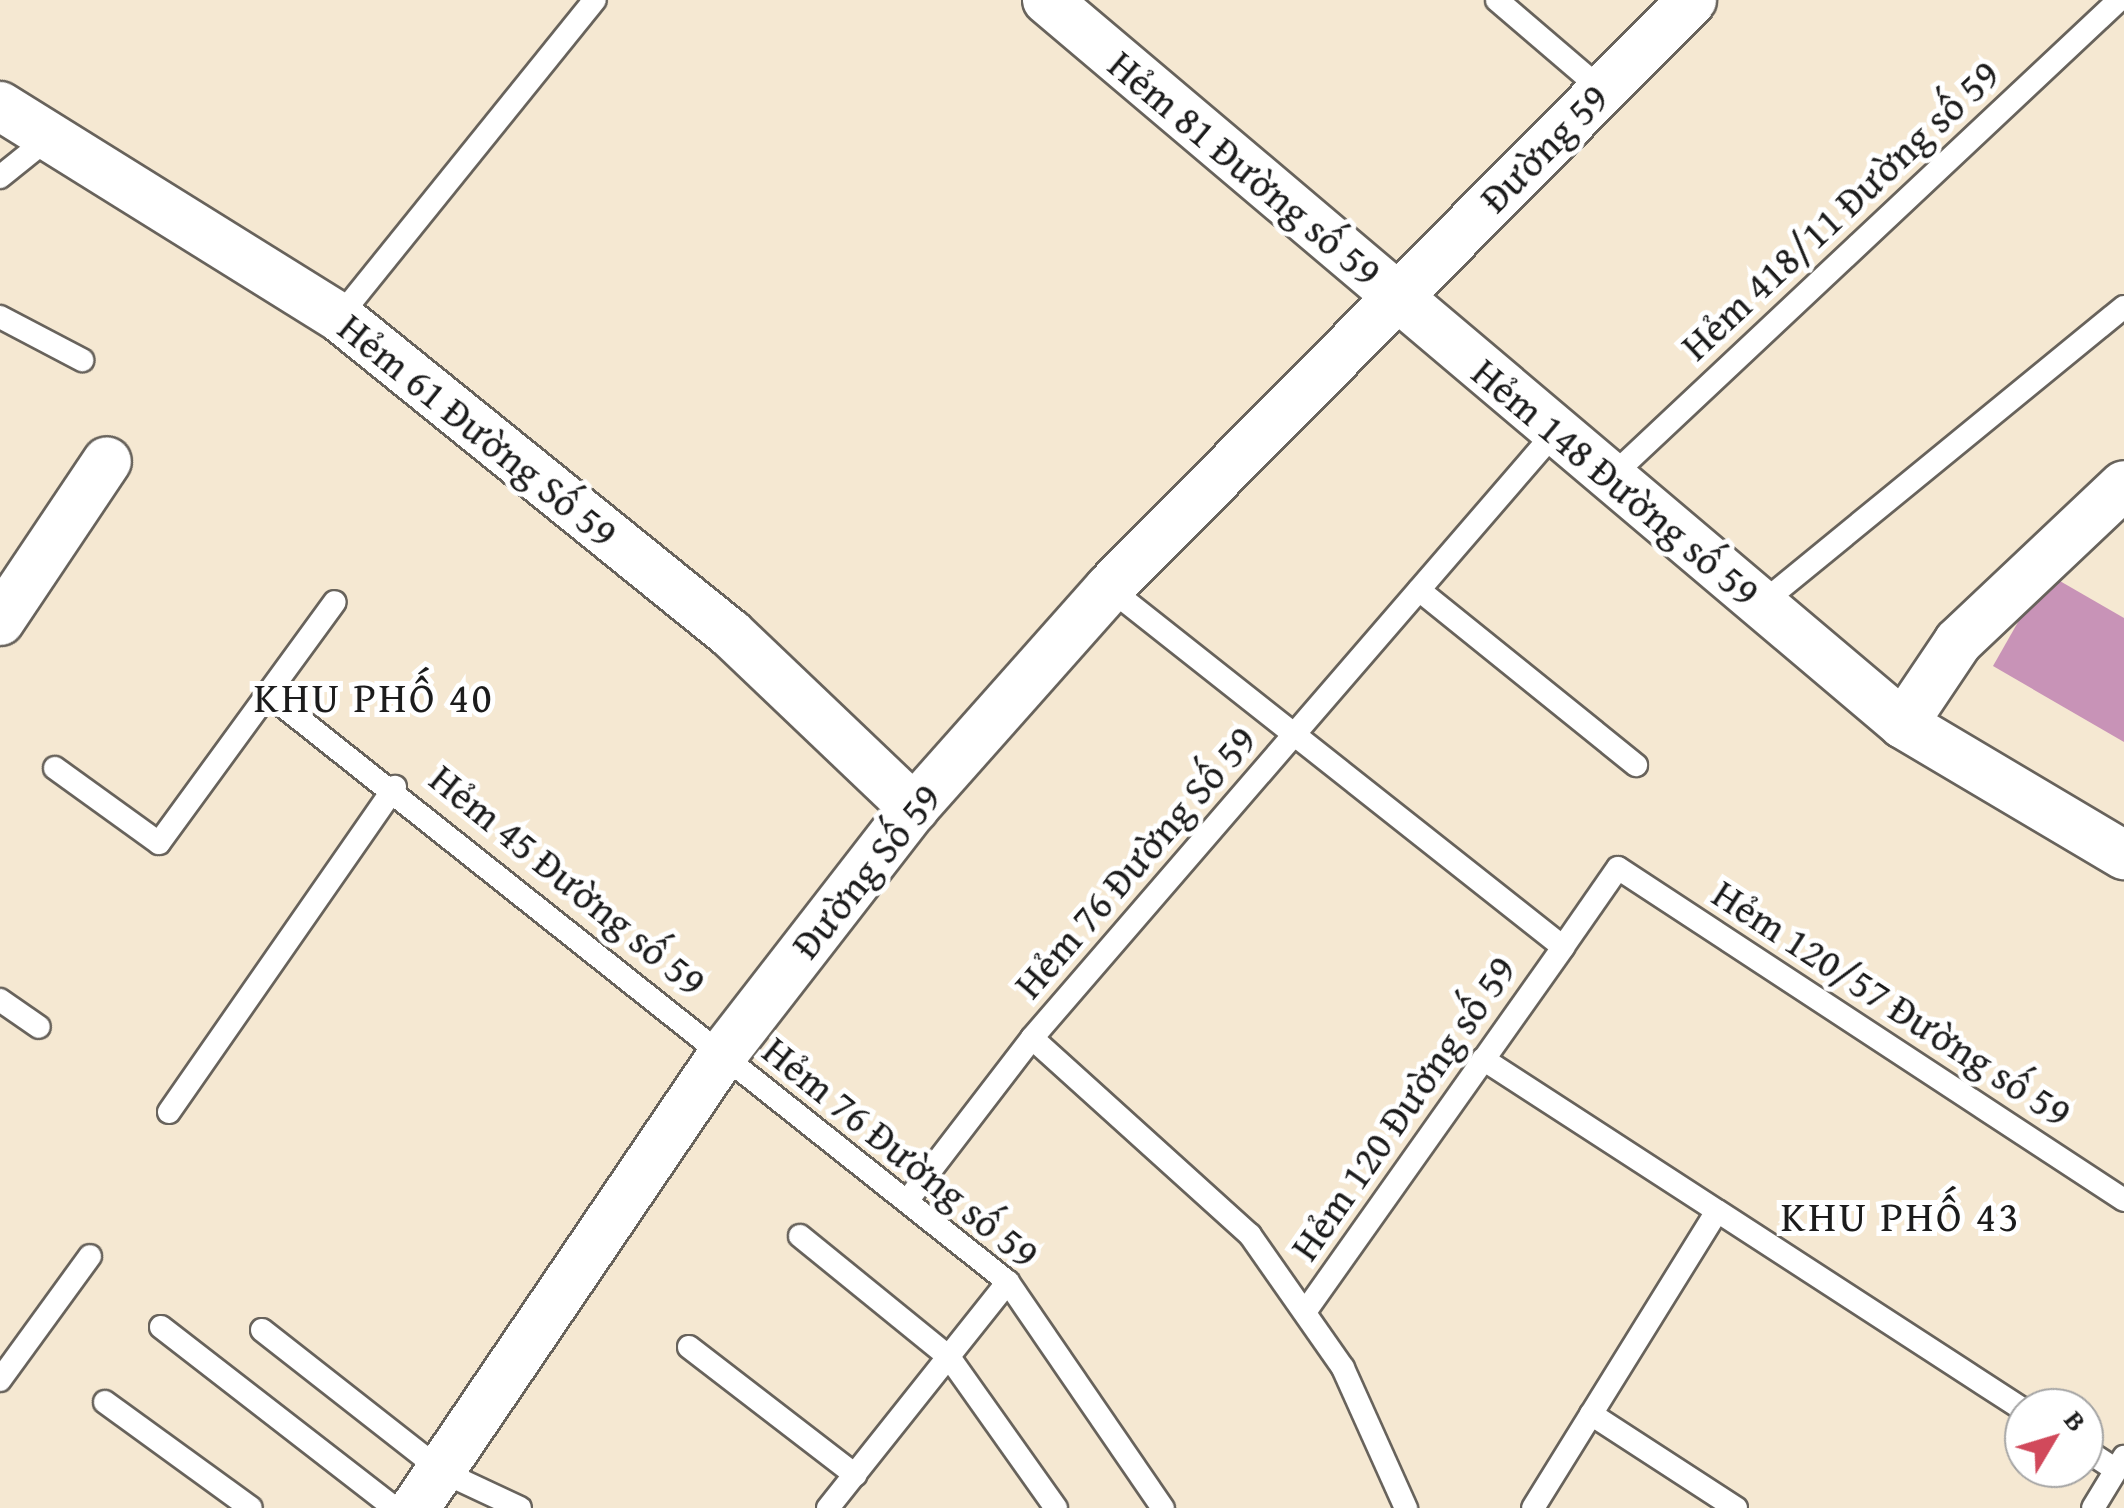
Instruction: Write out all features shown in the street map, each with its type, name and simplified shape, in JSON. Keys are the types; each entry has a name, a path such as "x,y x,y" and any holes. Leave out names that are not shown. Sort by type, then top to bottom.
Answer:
{"street":[{"name":"Hẻm 81 Đường số 59","path":"1048,0 1396,297"},
{"name":"Đường 59","path":"1396,297 1692,0"},
{"name":"Hẻm 61 Đường Số 59","path":"0,106 340,317 731,634 914,808"},
{"name":"Hẻm 148 Đường số 59","path":"1396,297 1613,475 1903,724"},
{"name":"Đường Số 59","path":"429,1490 723,1054 914,808 1109,588 1396,297"},
{"path":"0,621 107,461"},
{"path":"2124,485 1958,642 1903,724 2124,855"}],"lane":[{"path":"340,317 595,0"},
{"path":"1497,0 1602,90"},
{"name":"Hẻm 418/11 Đường số 59","path":"1613,475 2119,0"},
{"path":"0,177 51,136"},
{"path":"1761,604 2124,306"},
{"path":"0,317 82,360"},
{"path":"1295,734 1558,430"},
{"name":"Hẻm 120 Đường số 59","path":"1109,588 1563,947"},
{"path":"1419,590 1636,766"},
{"path":"55,768 160,843 334,602"},
{"name":"Hẻm 45 Đường số 59","path":"268,694 395,787 723,1054"},
{"name":"Hẻm 76 Đường Số 59","path":"908,1201 1032,1038 1295,734"},
{"path":"169,1112 395,787"},
{"name":"Hẻm 120 Đường số 59","path":"1305,1312 1618,868"},
{"name":"Hẻm 120/57 Đường số 59","path":"1618,868 2124,1200"},
{"path":"0,1000 39,1027"},
{"name":"Hẻm 76 Đường Số 59","path":"1032,1038 1250,1235 1343,1368 1406,1508"},
{"name":"Hẻm 76 Đường số 59","path":"723,1054 1008,1282 1162,1508"},
{"path":"1483,1059 2004,1397"},
{"path":"1533,1508 1717,1211"},
{"path":"800,1236 948,1357 1056,1508"},
{"path":"0,1380 90,1256"},
{"path":"828,1508 1008,1282"},
{"path":"161,1327 394,1508"},
{"path":"262,1330 429,1490 520,1508"},
{"path":"689,1347 854,1475"},
{"path":"105,1402 251,1508"},
{"path":"1591,1414 1736,1508"},
{"path":"2094,1508 2120,1464"}],"building":[{"path":"2046,573 2124,618 2124,742 1993,666"}],"district":[{"name":"KHU PHỐ 40","path":"374,697"},
{"name":"KHU PHỐ 43","path":"1901,1216"}]}
